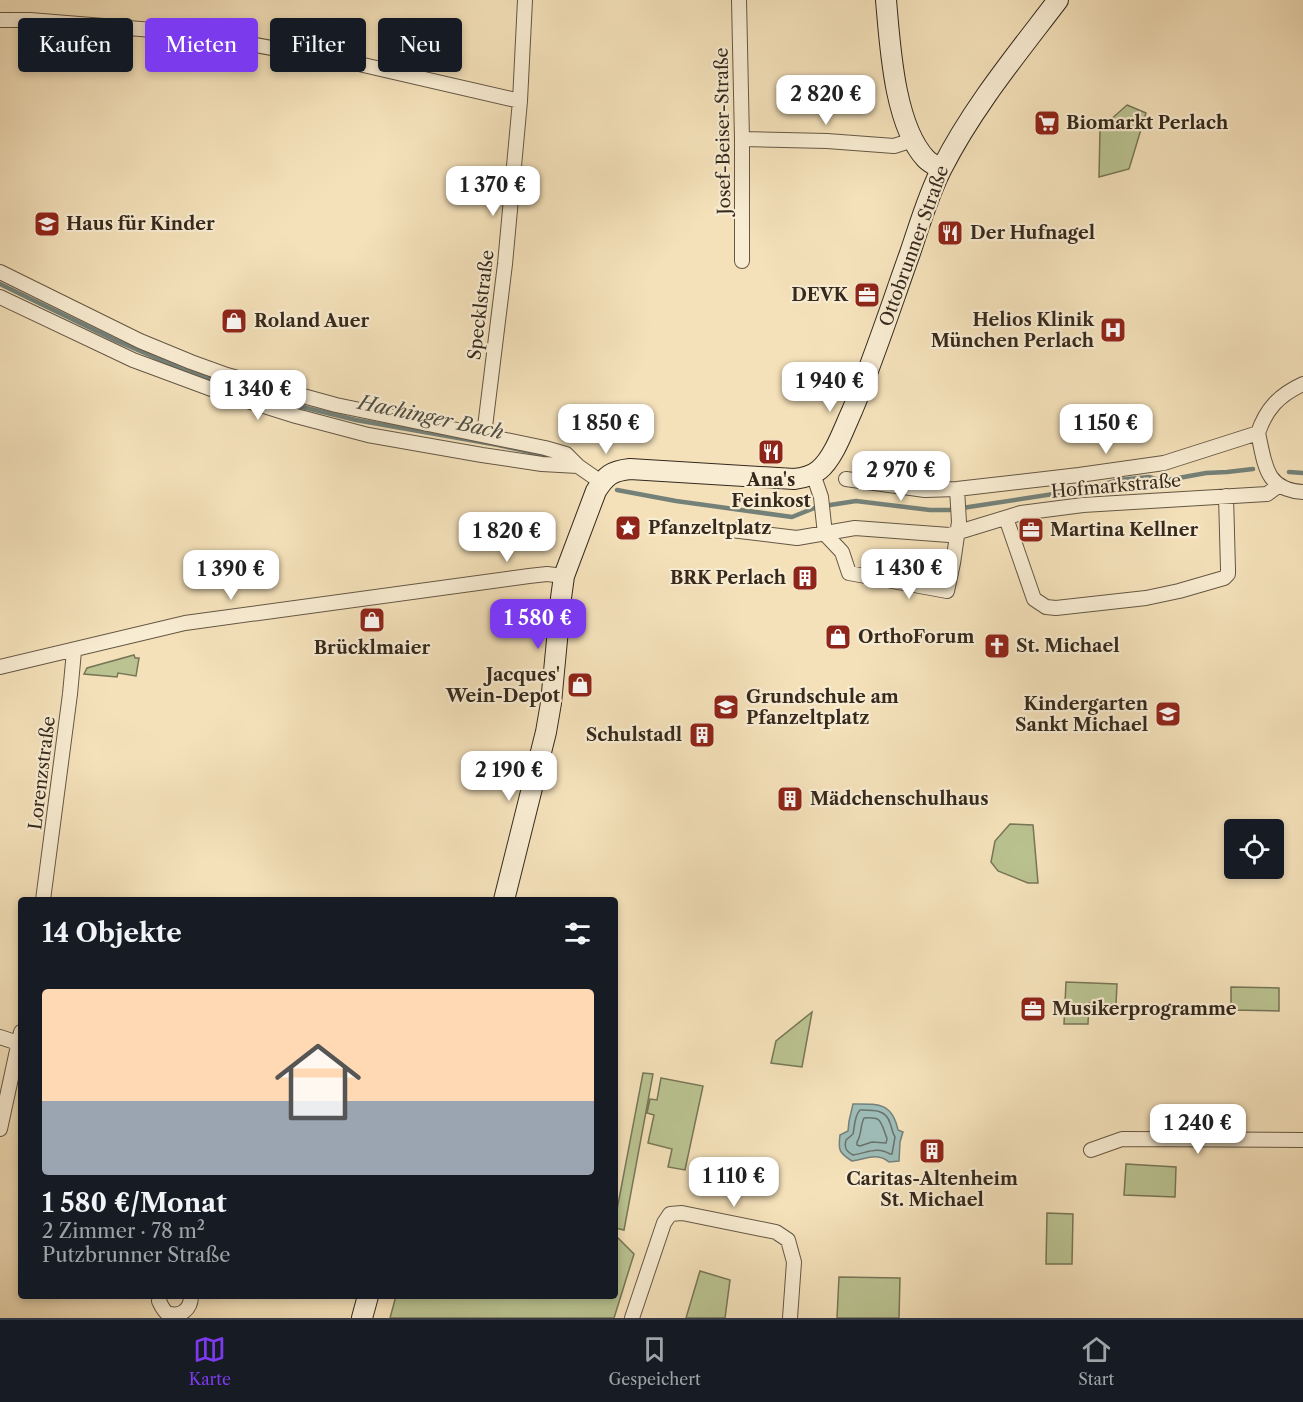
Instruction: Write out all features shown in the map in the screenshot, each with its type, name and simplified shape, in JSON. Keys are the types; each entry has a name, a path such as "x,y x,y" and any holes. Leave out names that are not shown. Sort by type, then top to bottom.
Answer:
{"main road":[{"path":"886,0 896,84 905,120 913,140 928,160 941,170"},
{"name":"Ottobrunner Straße","path":"813,474 821,469 831,455 862,386 941,170 985,96 1058,0"},
{"path":"505,897 546,732 564,576 590,504 601,482 613,472 630,469 794,479 813,474"},
{"path":"362,1318 367,1299"}],"street":[{"name":"Specklstraße","path":"484,435 505,264 520,100 525,0"},
{"name":"Josef-Beiser-Straße","path":"739,0 742,261"},
{"path":"0,20 30,20 142,29 217,39 359,64 520,100"},
{"path":"742,139 827,141 894,146 913,140"},
{"path":"0,272 137,351 222,393 333,427 368,435 542,464 578,466"},
{"path":"0,297 137,351 191,362 300,396 566,454 578,466 601,482"},
{"path":"1303,384 1287,392 1270,407 1258,434 1266,468 1278,486 1286,490 1303,492"},
{"path":"846,479 957,495 1164,463 1258,434"},
{"path":"813,474 821,497 825,534 842,552 849,573 947,591 958,527 957,495"},
{"name":"Hofmarkstraße","path":"958,527 1021,513 1083,505 1267,494 1278,486"},
{"path":"1006,518 1034,599 1046,607 1056,608 1146,598 1224,578 1228,574 1226,496"},
{"path":"731,530 797,538 855,528 949,535 958,527"},
{"path":"0,667 185,623 529,576 547,574 564,576"},
{"name":"Lorenzstraße","path":"43,897 74,651"},
{"path":"0,1037 18,1040"},
{"path":"0,1129 18,1049"},
{"path":"1090,1150 1122,1139 1303,1140"},
{"path":"632,1318 664,1223 670,1214 682,1214 776,1232 788,1240 794,1262 790,1318"},
{"path":"159,1299 164,1311 176,1317 183,1316 188,1311 191,1299"}],"green space":[{"path":"1127,105 1146,113 1129,169 1099,177 1100,129"},
{"path":"134,655 135,658 139,658 136,676 118,673 117,677 84,674 87,668"},
{"path":"1010,824 1033,825 1038,883 1028,883 998,871 991,862 995,841"},
{"path":"1066,982 1117,984 1116,1004 1089,1003 1088,1024 1064,1024"},
{"path":"1231,987 1279,988 1279,1011 1231,1010"},
{"path":"812,1012 802,1067 771,1063 776,1041"},
{"path":"643,1073 653,1074 624,1230 618,1229 618,1204"},
{"path":"661,1078 703,1086 685,1170 668,1167 672,1149 648,1143 654,1115 647,1113 650,1099 657,1100"},
{"path":"1126,1164 1176,1167 1175,1197 1124,1195"},
{"path":"1047,1213 1073,1214 1072,1264 1046,1264"},
{"path":"618,1238 634,1254 614,1318 390,1318 395,1299 618,1299"},
{"path":"700,1271 730,1280 725,1318 686,1318"},
{"path":"839,1277 900,1278 899,1318 837,1318"}],"water":[{"path":"853,1104 877,1105 888,1109 898,1130 903,1132 899,1161 889,1162 876,1157 852,1161 844,1156 839,1148 840,1135 848,1131"}],"waterway":[{"name":"Hachinger Bach","path":"0,284 117,341 184,370 282,402 356,420 498,445 557,458"},
{"name":"Hachinger Bach","path":"617,490 676,501 792,517 817,507 856,501 930,510 949,510 1086,489 1119,480 1149,477 1162,481 1206,473 1253,469"},
{"name":"Hachinger Bach","path":"1289,472 1303,473"}],"place":[{"name":"Biomarkt Perlach","path":"1047,123"},
{"name":"Haus für Kinder","path":"47,224"},
{"name":"Der Hufnagel","path":"950,233"},
{"name":"DEVK","path":"867,295"},
{"name":"Roland Auer","path":"234,321"},
{"name":"Helios Klinik München Perlach","path":"1113,330"},
{"name":"Ana's Feinkost","path":"771,452"},
{"name":"Pfanzeltplatz","path":"628,528"},
{"name":"Martina Kellner","path":"1031,530"},
{"name":"BRK Perlach","path":"805,578"},
{"name":"Brücklmaier","path":"372,620"},
{"name":"OrthoForum","path":"838,637"},
{"name":"St. Michael","path":"997,646"},
{"name":"Jacques' Wein-Depot","path":"580,685"},
{"name":"Grundschule am Pfanzeltplatz","path":"726,707"},
{"name":"Kindergarten Sankt Michael","path":"1168,714"},
{"name":"Schulstadl","path":"702,735"},
{"name":"Mädchenschulhaus","path":"790,799"},
{"name":"Musikerprogramme","path":"1033,1009"},
{"name":"Caritas-Altenheim St. Michael","path":"932,1151"}]}
